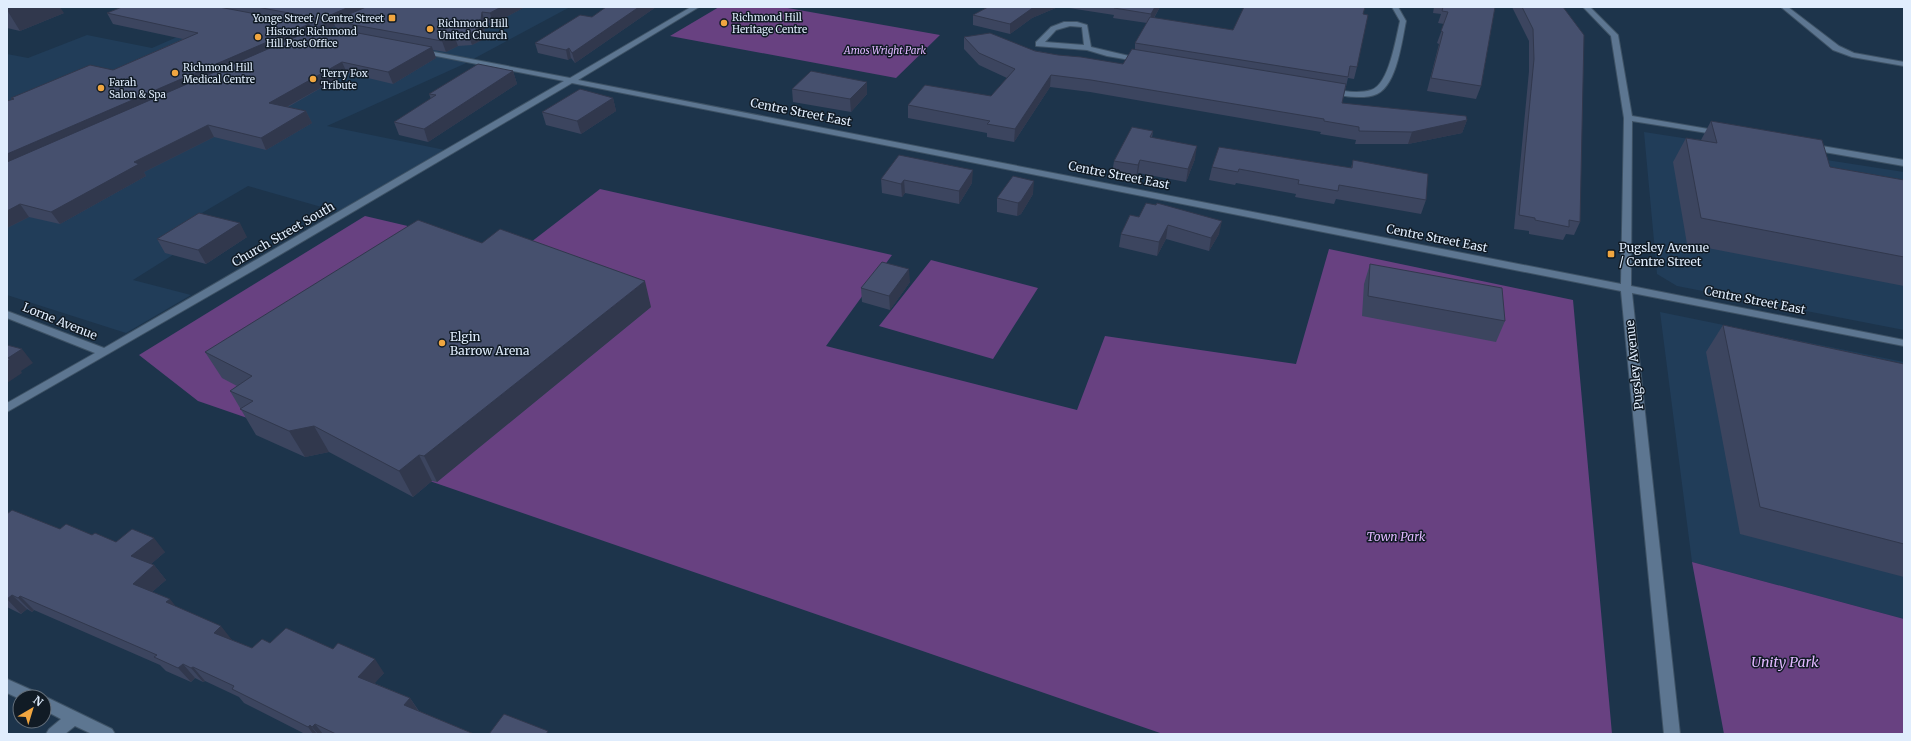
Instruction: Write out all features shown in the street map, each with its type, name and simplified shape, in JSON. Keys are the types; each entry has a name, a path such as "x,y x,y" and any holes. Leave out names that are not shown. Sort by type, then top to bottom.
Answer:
{"street":[{"name":"Church Street South","path":"7,408 696,7"},
{"path":"1324,90 1358,95 1375,92 1382,86 1393,66 1402,30 1403,21 1395,7"},
{"name":"Pugsley Avenue","path":"1586,7 1614,35 1628,118 1626,288 1672,734"},
{"path":"1784,7 1836,48 1852,55 1904,64"},
{"path":"1088,48 1085,26 1072,23 1057,25 1039,44 1088,48 1108,54 1154,62"},
{"name":"Centre Street East","path":"411,49 1904,342"},
{"path":"1628,118 1732,134"},
{"path":"1802,146 1904,163"},
{"name":"Lorne Avenue","path":"7,314 104,352"},
{"path":"52,707 107,734"},
{"path":"54,734 74,717"}],"shaded area":[{"path":"282,7 570,7 464,64 327,126 445,150 339,212 248,186 195,217 222,224 133,280 191,295 126,333 7,295 7,54 28,58 87,35 152,48 239,10"},
{"path":"1644,132 1904,172 1904,330 1677,286 1657,274"},
{"path":"1660,312 1904,362 1904,619 1692,562"}],"green space":[{"name":"Amos Wright Park","path":"719,7 782,7 940,35 896,78 670,36"},
{"name":"Town Park","path":"600,189 892,255 826,346 1077,410 1105,336 1296,364 1329,249 1573,300 1612,734 1163,734 198,401 139,355 365,216 518,252"},
{"path":"931,260 1038,288 993,359 879,326"},
{"name":"Unity Park","path":"1692,562 1904,619 1904,734 1724,734"}],"building":[{"path":"122,7 219,7 309,24 7,154 7,101 14,99 11,98 90,65 113,70 198,33 107,13"},
{"path":"257,7 349,7 321,19"},
{"path":"366,7 501,7 490,13 482,12 480,28 468,34 454,35 442,41 333,21"},
{"path":"606,7 639,7 572,53 569,48 566,50 535,43 580,15 592,17"},
{"path":"988,7 1034,7 1010,24 973,15"},
{"path":"1155,7 1151,14 1114,8"},
{"path":"1244,7 1365,7 1363,14 1368,15 1357,67 1350,66 1348,77 1135,43 1150,17 1233,30"},
{"path":"1443,7 1495,7 1481,86 1431,78 1443,32 1441,31 1448,12 1442,11"},
{"path":"1522,7 1563,7 1584,35 1580,222 1569,220 1569,227 1519,215 1534,59 1533,29"},
{"path":"321,26 432,47 388,72 342,62 269,103 306,111 261,138 208,125 134,162 139,164 51,212 20,204 7,211 7,162"},
{"path":"990,33 1035,51 1058,55 1123,64 1132,49 1346,84 1342,103 1466,116 1467,120 1412,132 1359,131 1359,127 1324,121 1324,119 1091,80 1051,75 1015,129 987,124 990,121 908,105 925,85 991,96 1015,69 979,53 964,37"},
{"path":"478,64 513,71 424,129 394,122 436,95 429,94"},
{"path":"811,71 867,82 850,99 792,89"},
{"path":"580,89 613,98 577,121 542,112"},
{"path":"1711,121 1822,140 1830,167 1904,180 1904,257 1701,218 1686,138 1717,143"},
{"path":"1132,127 1153,131 1150,137 1197,146 1188,169 1140,160 1138,165 1114,161"},
{"path":"1219,147 1352,168 1353,160 1428,174 1426,200 1339,185 1338,191 1298,184 1299,180 1239,169 1238,172 1212,167"},
{"path":"899,155 973,170 959,191 904,180 901,184 881,179"},
{"path":"1013,176 1034,181 1021,201 1018,203 997,198"},
{"path":"1146,203 1156,205 1157,203 1222,221 1211,238 1168,225 1159,242 1121,234 1130,215 1139,217"},
{"path":"199,213 240,223 198,250 157,239"},
{"name":"Elgin Barrow Arena","path":"418,220 482,243 500,229 645,281 424,456 419,455 399,471 314,426 289,431 240,409 253,401 230,391 252,376 205,352"},
{"path":"882,262 909,269 889,296 861,288"},
{"path":"1370,264 1502,288 1505,321 1368,296"},
{"path":"1723,325 1904,364 1904,544 1760,507"},
{"path":"7,345 22,349 8,358 11,359 7,361"},
{"path":"12,510 60,529 66,524 92,535 95,533 116,542 132,529 154,538 131,556 154,565 133,584 170,599 166,602 221,626 214,633 252,648 262,639 270,643 286,628 333,649 338,643 375,659 358,677 410,698 404,705 474,734 336,734 315,724 312,727 310,725 308,727 232,689 234,686 193,667 191,668 183,664 178,668 154,657 157,655 20,596 18,598 12,595 7,599 7,514"},
{"path":"504,714 548,731 546,734 489,734"}],"place":[{"name":"Yonge Street / Centre Street","path":"392,18"},
{"name":"Richmond Hill Heritage Centre","path":"724,23"},
{"name":"Richmond Hill United Church","path":"430,29"},
{"name":"Historic Richmond Hill Post Office","path":"258,37"},
{"name":"Richmond Hill Medical Centre","path":"175,73"},
{"name":"Terry Fox Tribute","path":"313,79"},
{"name":"Farah Salon & Spa","path":"101,88"},
{"name":"Pugsley Avenue / Centre Street","path":"1611,254"},
{"name":"Elgin Barrow Arena","path":"442,343"}]}
